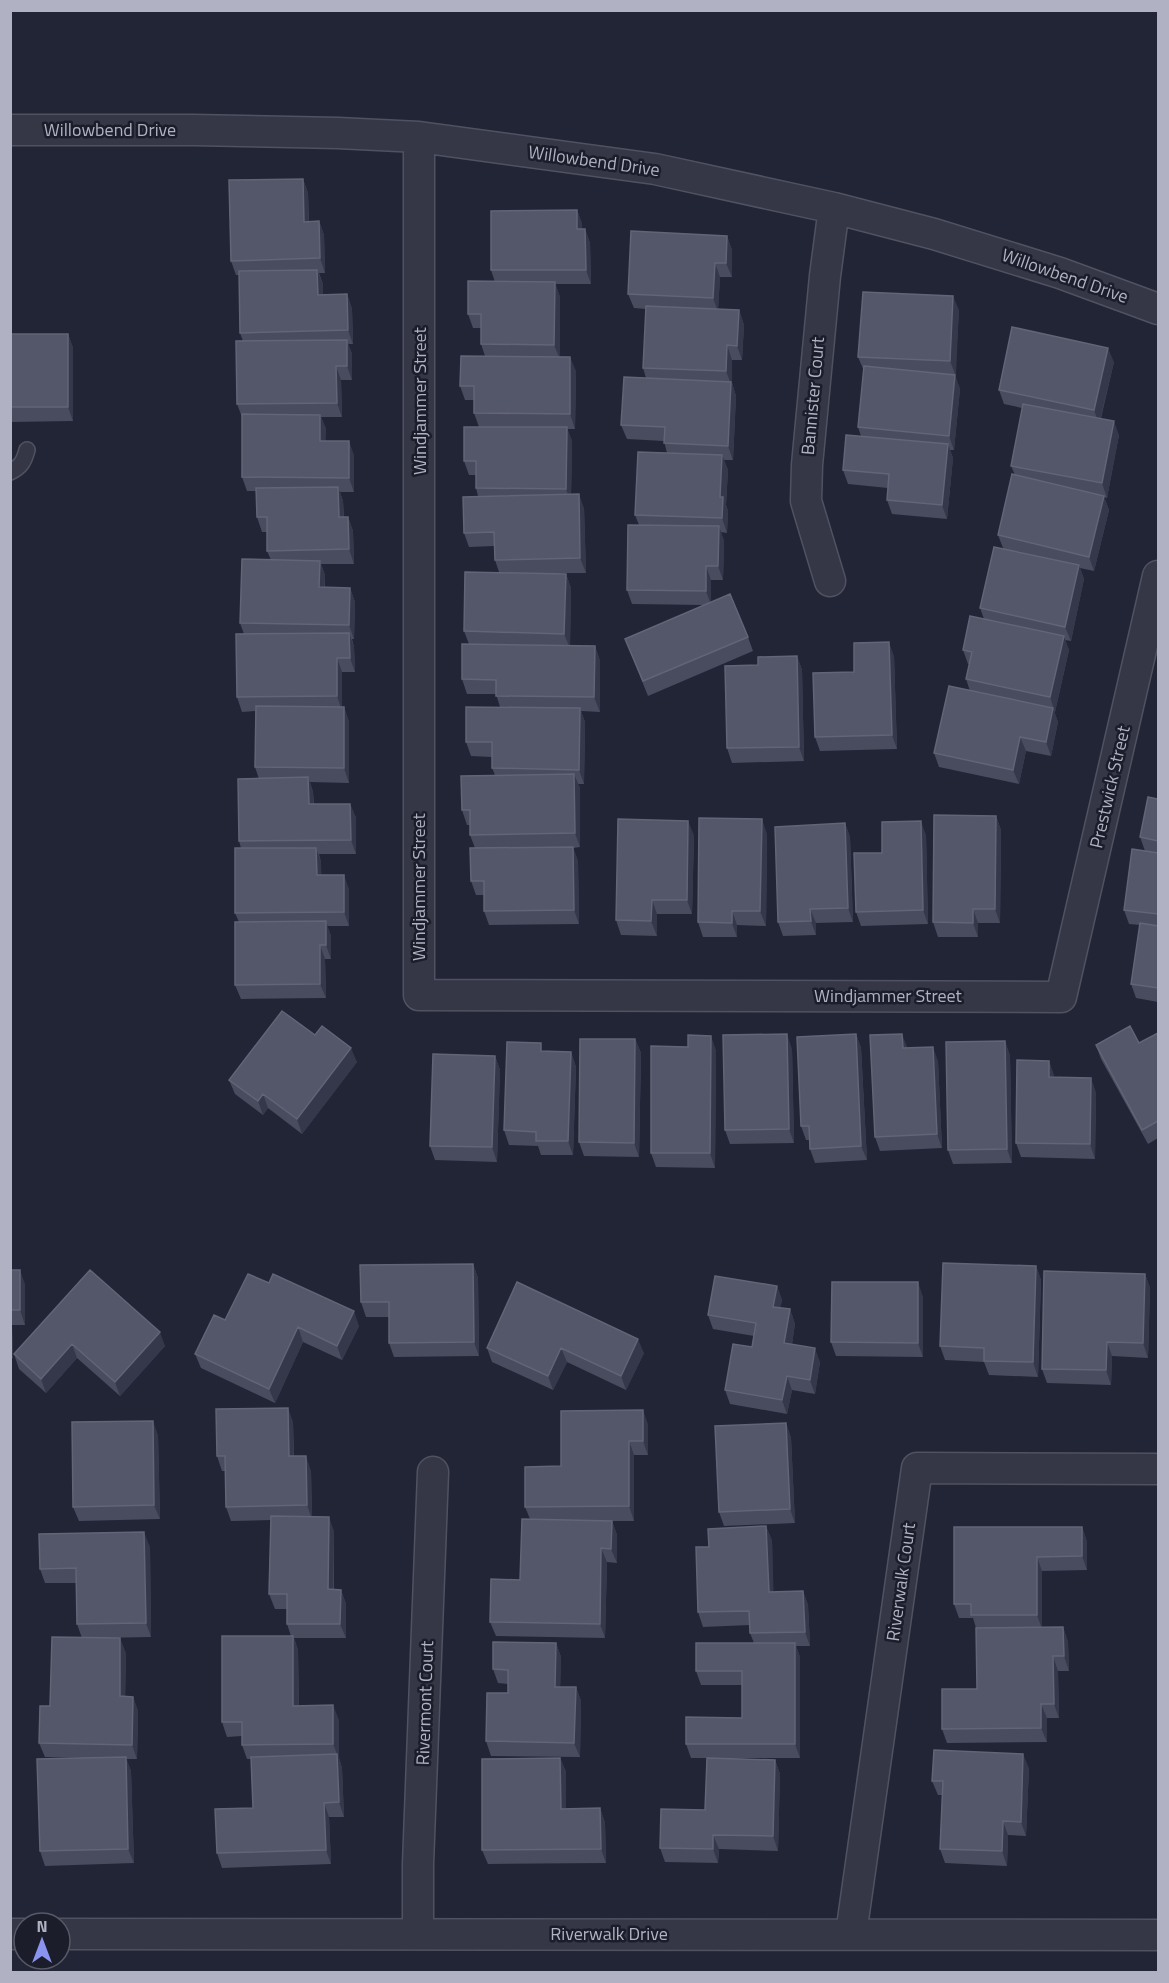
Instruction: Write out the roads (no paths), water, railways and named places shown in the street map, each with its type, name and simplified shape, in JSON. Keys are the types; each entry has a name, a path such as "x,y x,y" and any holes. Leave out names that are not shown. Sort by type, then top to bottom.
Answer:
{"street":[{"name":"Willowbend Drive","path":"10,130 193,130 419,137 655,169 834,208 934,234 1050,269 1158,309"},
{"name":"Windjammer Street","path":"419,137 419,994 1061,997"},
{"name":"Bannister Court","path":"830,580 806,501 807,465 834,208"},
{"name":"Prestwick Street","path":"1061,997 1158,576"},
{"name":"Riverwalk Court","path":"851,1934 917,1468 1158,1469"},
{"name":"Rivermont Court","path":"418,1934 418,1864 433,1472"},
{"name":"Riverwalk Drive","path":"72,1934 1158,1935"}],"lane":[{"path":"10,472 24,462 27,450"}]}
